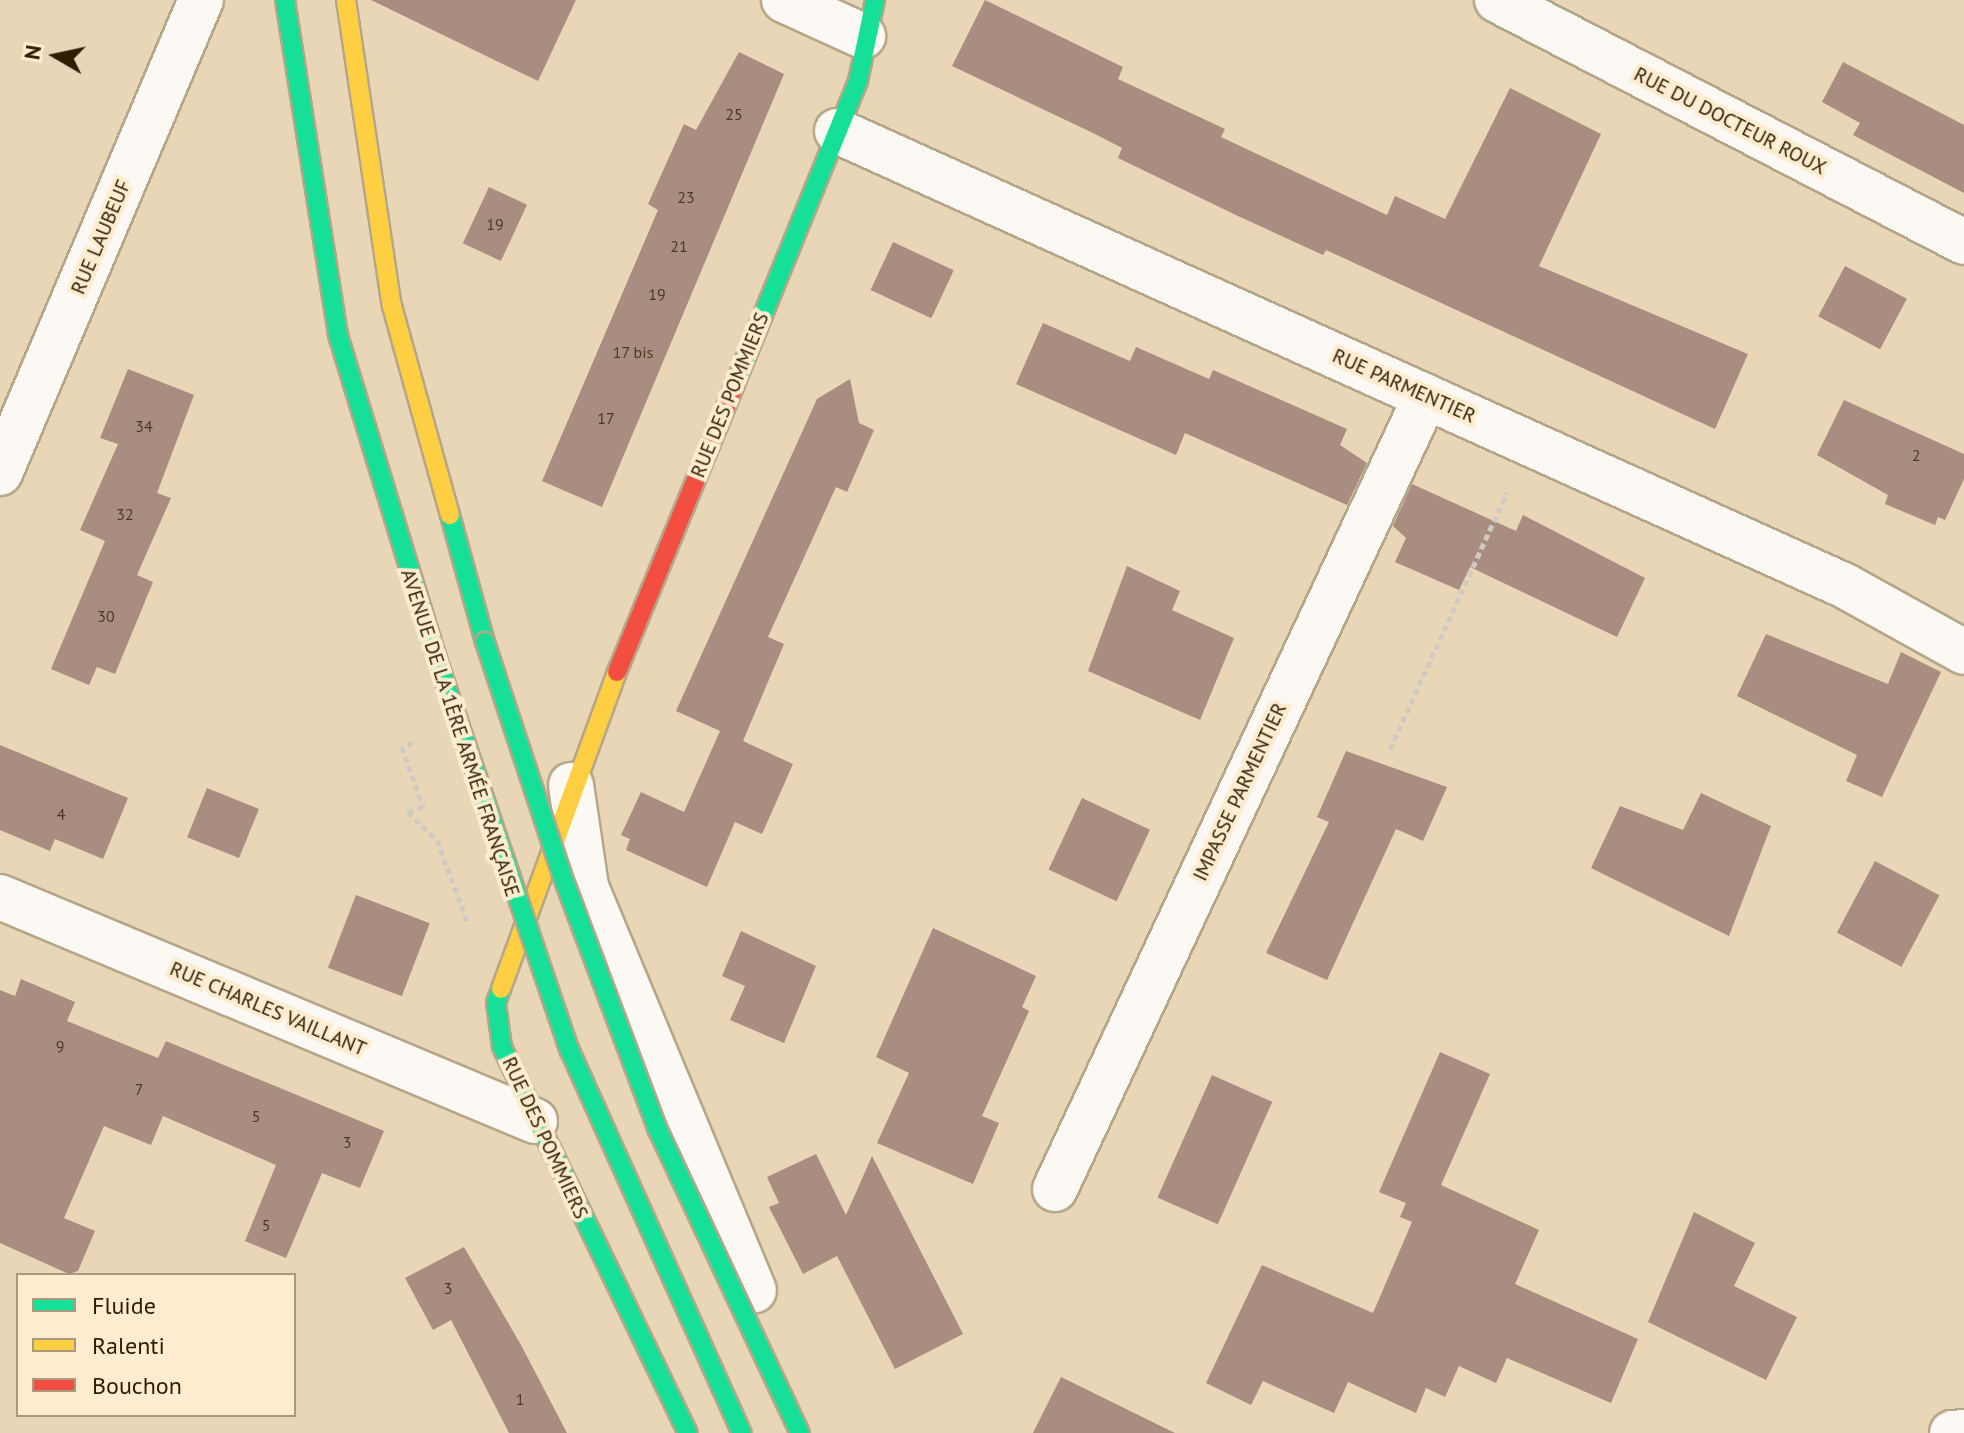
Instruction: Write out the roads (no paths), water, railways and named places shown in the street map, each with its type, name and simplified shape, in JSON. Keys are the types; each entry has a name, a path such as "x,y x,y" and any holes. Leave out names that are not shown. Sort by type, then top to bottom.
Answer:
{"main road":[{"name":"AVENUE DE LA 1ÈRE ARMÉE FRANÇAISE","path":"285,0 338,335 436,656 570,1051 742,1433"},
{"path":"346,0 392,306 485,642 562,875 657,1128 800,1433"},
{"name":"RUE DES POMMIERS","path":"688,1433 535,1121 502,1047 496,1003 571,785 858,81 869,18"}],"street":[{"name":"RUE LAUBEUF","path":"0,473 201,0"},
{"path":"784,0 869,18"},
{"name":"RUE DU DOCTEUR ROUX","path":"1497,0 1964,242"},
{"name":"RUE PARMENTIER","path":"837,131 1845,586 1964,652"},
{"name":"IMPASSE PARMENTIER","path":"1055,1189 1426,396"},
{"path":"571,785 586,887 804,1408 820,1433"},
{"name":"RUE CHARLES VAILLANT","path":"0,897 535,1121"},
{"path":"1952,1433 1964,1432"}]}
